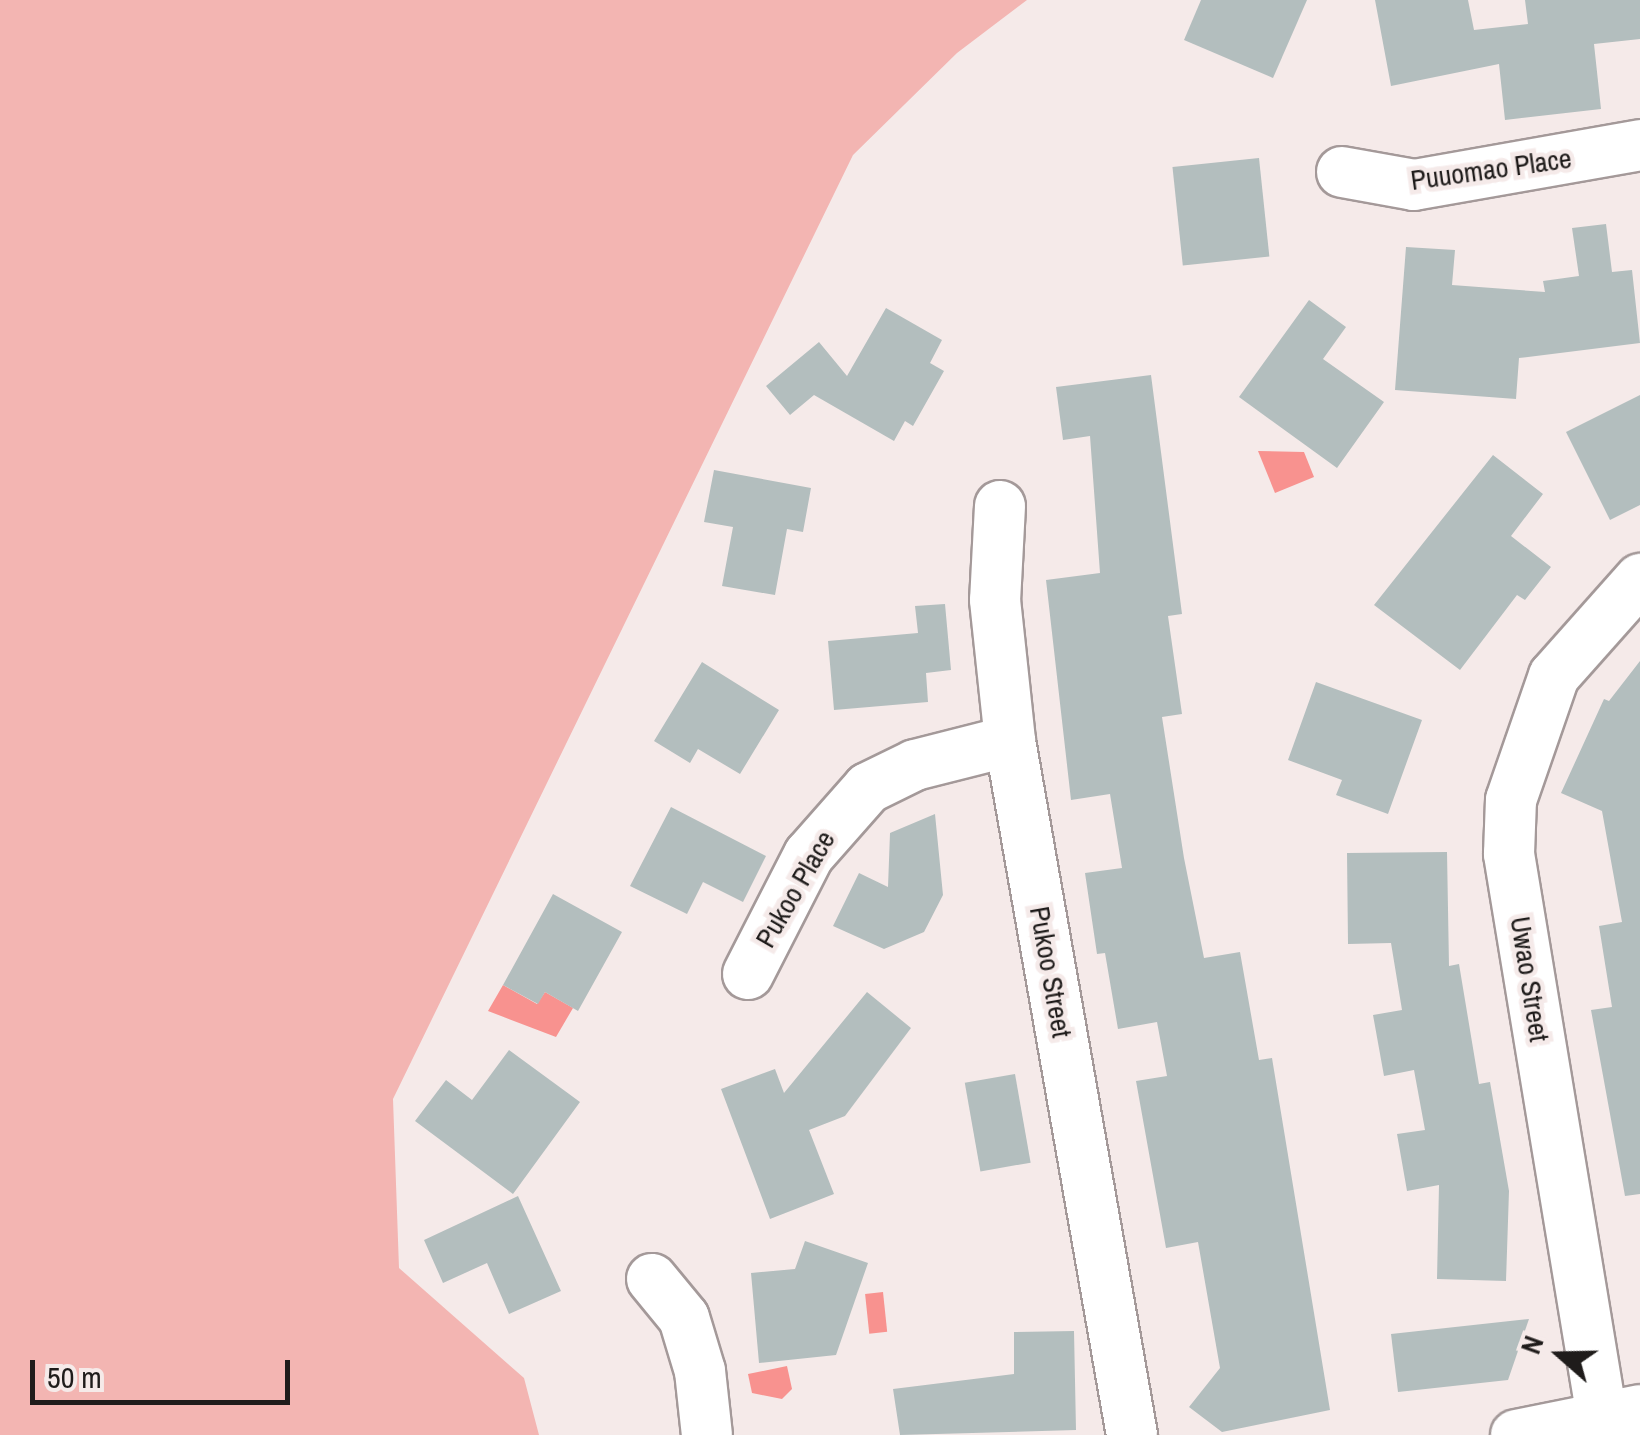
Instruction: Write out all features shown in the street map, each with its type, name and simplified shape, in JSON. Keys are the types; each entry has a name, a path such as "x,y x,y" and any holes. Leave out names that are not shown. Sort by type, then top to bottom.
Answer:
{"street":[{"name":"Puuomao Place","path":"1342,172 1414,185 1640,145"},
{"name":"Pukoo Street","path":"1000,506 995,600 1010,741 1132,1435"},
{"name":"Uwao Street","path":"1621,1413 1509,854 1511,800 1554,676 1640,580"},
{"name":"Pukoo Place","path":"748,974 809,854 868,788 915,765 1010,741"},
{"path":"652,1279 684,1318 700,1371 707,1435"},
{"path":"1516,1435 1621,1413"}],"shaded area":[{"path":"0,0 1027,0 957,53 853,155 393,1099 399,1268 524,1378 539,1435 0,1435"},
{"path":"1258,451 1304,452 1314,477 1275,493"},
{"path":"503,985 537,1004 545,992 573,1008 556,1037 488,1011"},
{"path":"883,1292 887,1332 869,1334 865,1294"},
{"path":"787,1366 792,1389 782,1399 752,1393 748,1374"}],"building":[{"path":"1201,0 1307,0 1273,78 1184,40"},
{"path":"1375,0 1468,0 1474,30 1528,24 1525,0 1640,0 1640,39 1594,44 1601,109 1505,120 1499,64 1391,86"},
{"path":"1259,158 1269,256 1183,266 1172,167"},
{"path":"1606,224 1612,272 1632,270 1640,343 1519,358 1516,399 1395,390 1406,247 1455,250 1452,285 1545,292 1543,281 1579,276 1572,228"},
{"path":"1309,300 1346,327 1323,359 1384,402 1337,468 1239,397"},
{"path":"886,308 942,340 930,363 944,371 913,426 905,421 894,441 814,395 790,415 766,386 819,342 847,376"},
{"path":"1151,375 1182,614 1168,616 1182,714 1162,717 1184,858 1204,958 1240,952 1259,1060 1272,1058 1330,1410 1222,1432 1189,1407 1220,1368 1198,1242 1166,1248 1136,1081 1167,1076 1157,1022 1118,1029 1105,953 1097,954 1085,873 1122,868 1110,794 1071,800 1046,580 1100,573 1090,436 1063,440 1056,387"},
{"path":"1640,395 1640,505 1610,520 1566,432"},
{"path":"1493,455 1543,494 1511,536 1551,567 1525,600 1517,595 1460,670 1374,605"},
{"path":"714,470 811,488 803,532 787,529 775,595 722,586 733,527 704,522"},
{"path":"945,604 951,670 926,673 928,702 834,710 828,641 918,633 915,606"},
{"path":"1640,661 1640,1194 1625,1196 1591,1010 1612,1007 1599,926 1622,922 1602,811 1561,793 1604,699 1609,701"},
{"path":"702,662 779,710 740,774 698,749 690,763 654,741"},
{"path":"1316,682 1422,720 1388,814 1336,795 1342,780 1288,760"},
{"path":"671,807 766,856 743,902 703,882 687,914 630,886"},
{"path":"935,814 943,895 924,932 884,949 833,926 859,873 888,887 890,833"},
{"path":"1447,852 1449,966 1459,964 1479,1084 1490,1082 1509,1191 1506,1281 1437,1279 1439,1185 1407,1191 1397,1134 1425,1130 1414,1070 1384,1076 1373,1015 1402,1010 1391,943 1348,944 1347,853"},
{"path":"553,894 622,932 578,1011 545,992 538,1004 503,985"},
{"path":"867,992 911,1028 845,1116 809,1130 834,1194 770,1219 721,1089 775,1069 784,1093"},
{"path":"509,1050 580,1102 513,1194 415,1121 446,1080 472,1100"},
{"path":"1015,1074 1031,1163 980,1171 965,1083"},
{"path":"518,1196 561,1291 509,1314 487,1263 443,1283 424,1240"},
{"path":"805,1241 868,1263 836,1355 759,1363 751,1273 795,1269"},
{"path":"1529,1319 1508,1380 1398,1392 1391,1334"},
{"path":"1074,1331 1076,1430 900,1435 893,1389 1014,1374 1014,1332"}]}
